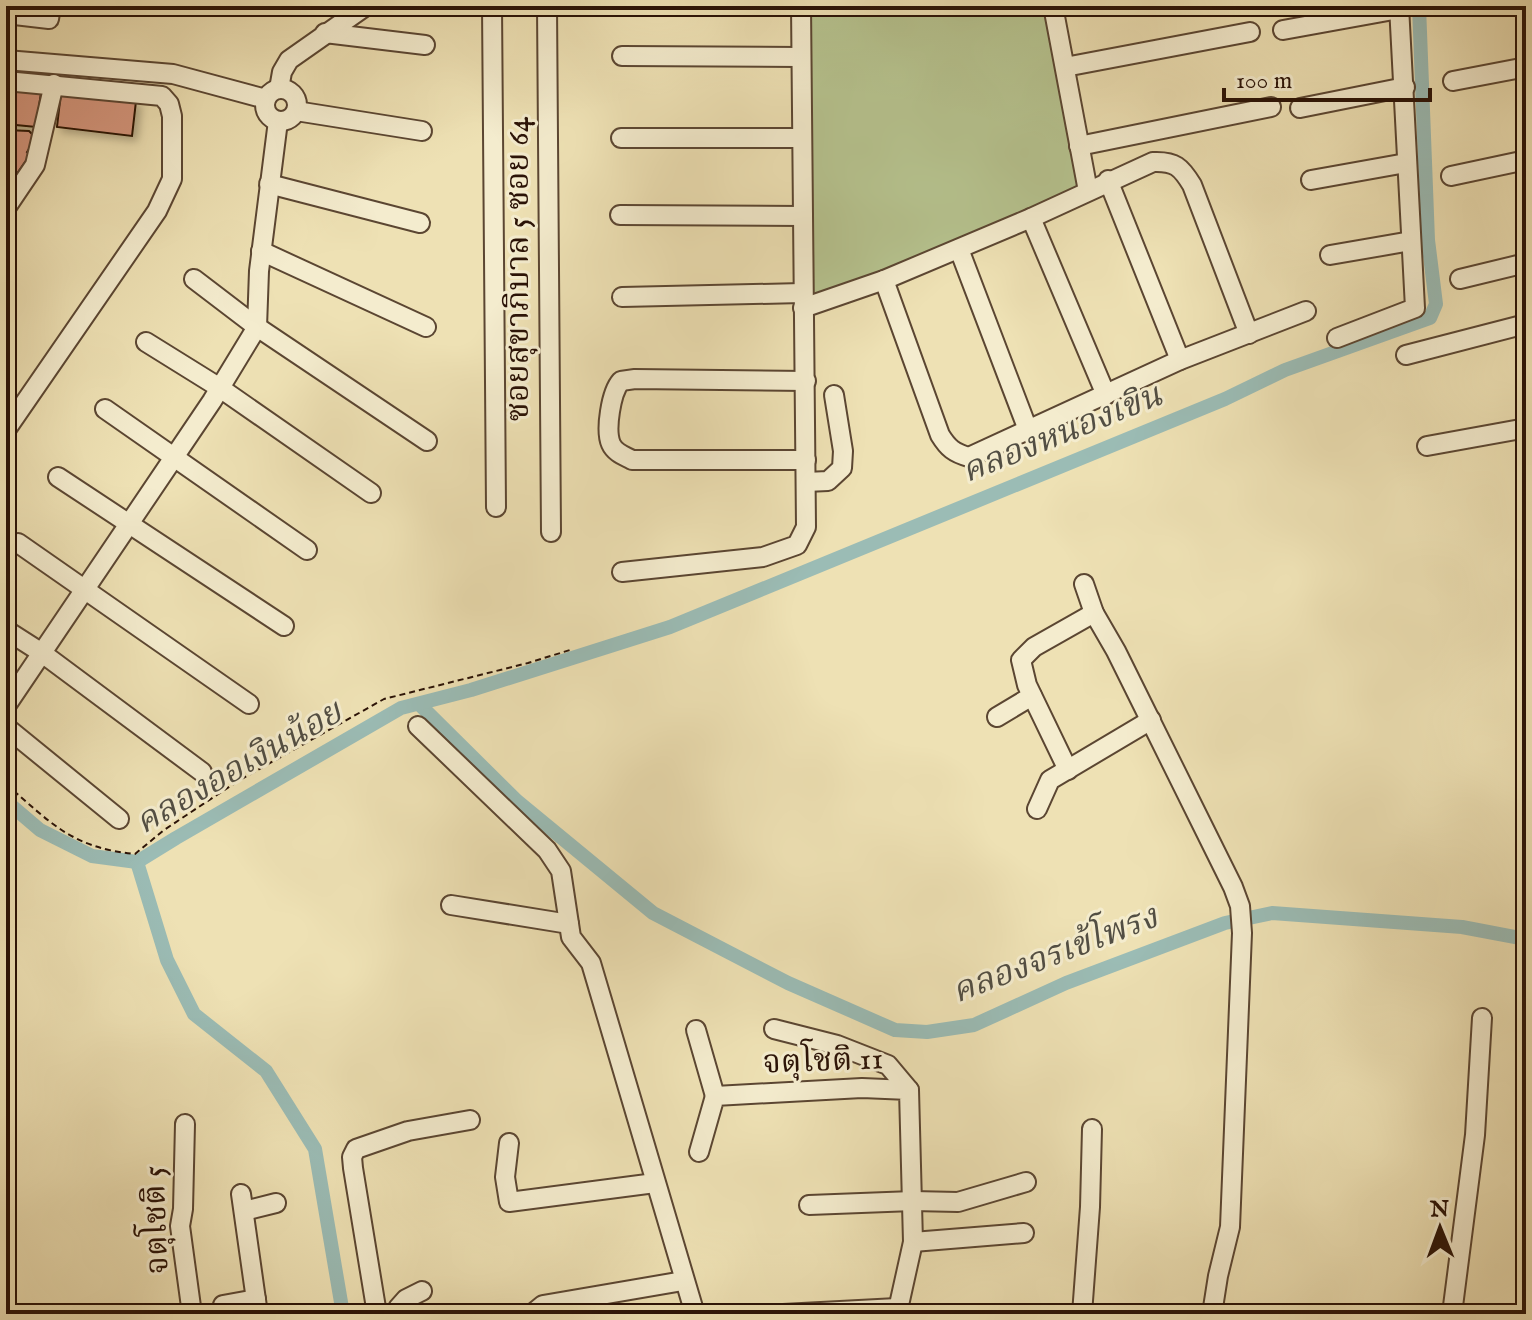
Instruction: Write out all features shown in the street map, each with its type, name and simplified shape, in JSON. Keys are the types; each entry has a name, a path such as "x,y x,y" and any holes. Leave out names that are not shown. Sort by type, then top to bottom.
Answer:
{"street":[{"path":"6,14 49,19 51,6"},
{"path":"6,60 173,74 272,94 294,95 298,105 289,120 278,121 268,115 272,94 289,60 366,6"},
{"path":"492,6 496,507"},
{"name":"ซอยสุขาภิบาล 5 ซอย 64","path":"547,6 551,532"},
{"path":"622,572 763,557 797,545 806,527 801,6"},
{"path":"1053,6 1088,191"},
{"path":"1283,30 1399,7 1415,308 1337,338"},
{"path":"1065,67 1250,32"},
{"path":"325,33 425,45"},
{"path":"622,56 801,57"},
{"path":"1453,81 1526,67"},
{"path":"6,81 162,96 169,104 172,116 172,179 157,211 6,430"},
{"path":"6,208 35,165 54,84"},
{"path":"1300,108 1405,87"},
{"path":"1079,146 1271,107"},
{"path":"296,111 422,131"},
{"path":"6,706 130,524 257,327 261,251 278,121"},
{"path":"621,138 802,138"},
{"path":"1451,176 1526,160"},
{"path":"622,297 802,300 884,280 1031,218 1108,180 1153,162 1172,161 1183,169 1192,185 1249,334"},
{"path":"1311,180 1406,163"},
{"path":"1108,180 1180,360"},
{"path":"269,184 420,223"},
{"path":"620,215 803,216"},
{"path":"1031,218 1106,395"},
{"path":"1330,255 1411,241"},
{"path":"959,249 1028,430"},
{"path":"261,251 426,327"},
{"path":"1460,279 1526,263"},
{"path":"194,279 257,327 427,441"},
{"path":"884,280 940,435 956,453 969,457 1180,360 1306,311"},
{"path":"1406,355 1526,324"},
{"path":"146,342 220,388 371,493"},
{"path":"806,381 621,381 612,395 610,425 611,443 620,454 632,460 806,460"},
{"path":"806,482 828,481 842,468 843,451 834,395"},
{"path":"105,409 307,550"},
{"path":"1427,446 1526,428"},
{"path":"58,477 284,626"},
{"path":"18,543 249,704"},
{"path":"1084,584 1094,613 1151,720 1240,906 1242,933 1230,1227 1212,1314"},
{"path":"1068,770 1032,696 1021,660 1024,655 1094,613"},
{"path":"6,630 42,653 202,772"},
{"path":"997,717 1032,696"},
{"path":"1037,809 1050,780 1151,720"},
{"path":"418,726 547,850 561,871 571,937 591,963 695,1314"},
{"path":"6,727 119,819"},
{"path":"451,905 569,924"},
{"path":"1452,1314 1475,1135 1482,1018"},
{"path":"774,1029 837,1045 888,1065 909,1090"},
{"path":"696,1030 715,1096 699,1152"},
{"name":"จตุโชติ 11","path":"715,1096 862,1088 909,1090 913,1242 897,1311"},
{"path":"377,1314 352,1157 356,1149 408,1131 470,1120"},
{"name":"จตุโชติ 5","path":"185,1124 180,1226 192,1314"},
{"path":"1082,1314 1092,1129"},
{"path":"509,1143 505,1177 509,1202 655,1183"},
{"path":"809,1205 966,1201 1026,1182"},
{"path":"223,1305 257,1306 242,1203 276,1203"},
{"path":"913,1242 1024,1233"},
{"path":"532,1314 543,1305 683,1281"},
{"path":"400,1314 398,1308 406,1299 422,1291"},
{"path":"783,1314 897,1311"}],"path":[{"path":"6,784 78,841 105,851 135,854 164,830 238,781 384,699 570,650"}],"green space":[{"path":"799,6 1051,6 1084,191 794,315"}],"building":[{"path":"6,89 41,93 36,127 6,124"},
{"path":"61,92 136,101 132,136 57,127"},
{"path":"6,130 29,131 36,138 27,152 30,155 16,175 6,168"}],"waterway":[{"name":"คลองหนองเขิน","path":"6,801 40,830 92,856 137,862 401,708 471,690 670,627 1225,399 1285,370 1430,318 1436,304 1428,240 1419,6"},
{"name":"คลองจรเข้โพรง","path":"419,704 517,801 653,913 788,983 895,1030 927,1032 974,1025 1066,983 1225,923 1272,913 1462,927 1526,939"},
{"path":"137,862 167,960 194,1014 266,1071 315,1149 343,1314"}],"water label":[{"name":"คลองออเงินน้อย","path":"239,768"}]}
